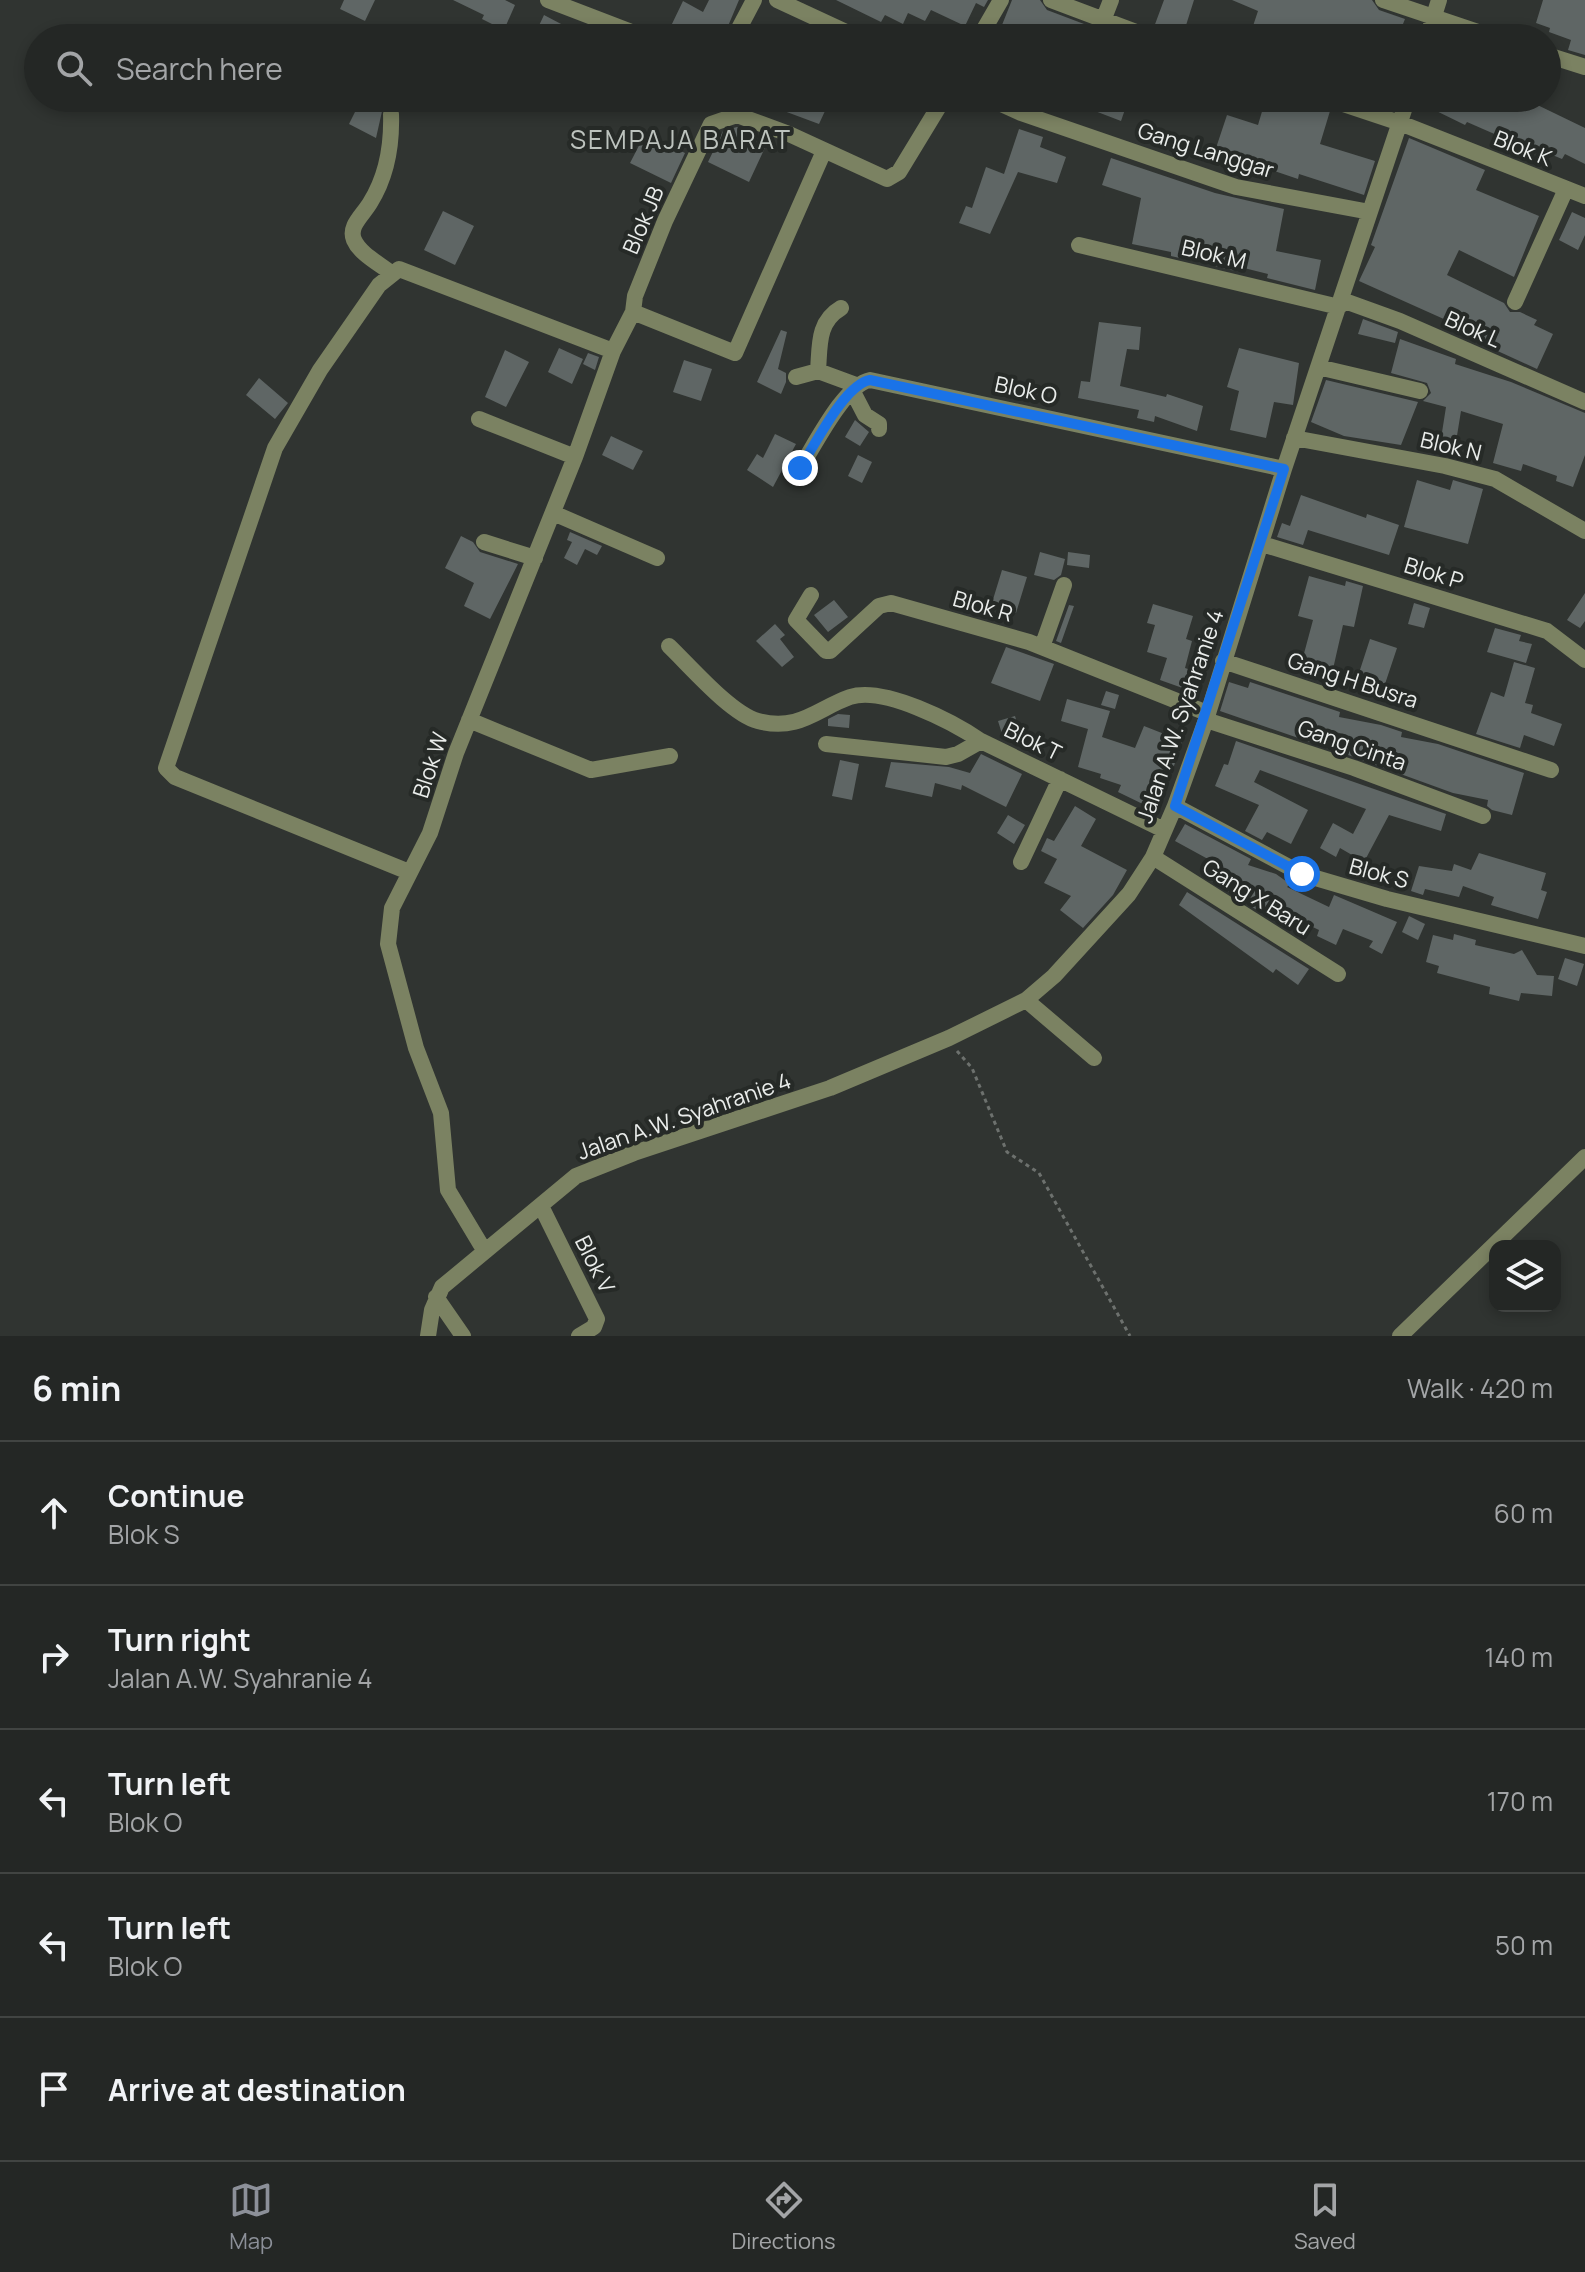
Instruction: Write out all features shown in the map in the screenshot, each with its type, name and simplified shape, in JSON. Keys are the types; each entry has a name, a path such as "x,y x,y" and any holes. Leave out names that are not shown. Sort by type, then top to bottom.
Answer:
{"street":[{"path":"548,0 611,24"},
{"path":"741,24 754,0"},
{"path":"777,0 829,24"},
{"path":"987,24 1001,0"},
{"path":"1051,0 1118,24"},
{"path":"1104,18 1111,0"},
{"path":"1383,0 1454,24"},
{"path":"1431,24 1439,0"},
{"path":"1561,59 1585,67"},
{"name":"Blok JB","path":"634,304 665,221 711,124 737,115 887,179 894,178 935,112"},
{"name":"Gang Langgar","path":"1019,112 1236,187 1370,212"},
{"name":"Blok K","path":"1367,112 1585,196"},
{"name":"Jalan A.W. Syahranie 4","path":"436,1297 448,1281 576,1176 830,1088 949,1038 1026,1000 1054,976 1120,903 1153,857 1175,806 1404,112"},
{"path":"391,114 392,136 384,177 353,226 352,237 358,247 391,273"},
{"path":"634,304 735,353 824,151"},
{"path":"1515,302 1566,189"},
{"name":"Blok M","path":"1079,245 1340,303"},
{"path":"409,872 175,777 166,763 275,448 320,370 391,273 399,269 613,351"},
{"name":"Blok L","path":"1340,303 1400,321 1585,402"},
{"name":"Blok W","path":"484,1250 448,1190 441,1113 416,1048 388,944 392,908 444,797 469,720 634,304"},
{"path":"818,371 826,316 841,308"},
{"path":"1318,367 1420,391"},
{"path":"796,377 818,371 854,388"},
{"name":"Blok O","path":"854,388 870,380 1284,469"},
{"path":"854,388 859,408 879,424 879,429"},
{"path":"800,468 854,388"},
{"path":"479,419 575,457"},
{"name":"Blok N","path":"1294,438 1445,466 1495,479 1585,531"},
{"path":"553,513 657,558"},
{"path":"484,542 535,558"},
{"name":"Blok P","path":"1262,544 1547,631 1585,660"},
{"path":"1042,647 1064,585"},
{"name":"Blok R","path":"811,595 796,620 826,651 883,603 1042,647 1206,716"},
{"path":"669,646 742,713 758,721 815,717 858,695 932,711 981,741"},
{"name":"Gang H Busra","path":"1223,661 1551,770"},
{"name":"Gang Cinta","path":"1206,716 1483,816"},
{"path":"469,720 591,770 670,756"},
{"name":"Blok T","path":"826,744 946,757 981,741 1005,749 1164,830"},
{"path":"1021,862 1060,779"},
{"name":"Blok S","path":"1175,806 1302,874 1387,899 1585,946"},
{"name":"Gang X Baru","path":"1153,857 1338,974"},
{"path":"1026,1000 1094,1058"},
{"path":"1400,1336 1585,1157"},
{"name":"Blok V","path":"541,1206 597,1319 594,1327 579,1336"},
{"path":"428,1336 436,1297"},
{"path":"436,1297 463,1336"}],"path":[{"path":"949,1038 972,1068 1007,1152 1039,1173 1130,1336"}],"building":[{"path":"344,0 375,0 365,21 340,9"},
{"path":"453,0 505,0 515,5 507,24 492,24 482,19 484,15"},
{"path":"709,0 739,0 729,24 672,24 683,1 703,12"},
{"path":"836,0 988,0 984,7 976,3 966,24 931,10 925,21 908,13 903,24 885,15 881,22"},
{"path":"1012,0 1040,0 1047,10 1084,24 1002,24"},
{"path":"1164,0 1194,0 1186,24 1155,24"},
{"path":"1232,0 1372,0 1379,10 1405,19 1403,24 1254,24 1258,11"},
{"path":"1543,0 1585,0 1585,55 1568,50 1571,40 1561,36 1561,24 1536,23"},
{"path":"544,15 561,24 540,24"},
{"path":"355,112 382,112 376,138 349,124"},
{"path":"787,112 825,112 819,124"},
{"path":"1098,112 1124,112 1121,121"},
{"path":"1262,112 1330,112 1320,144 1375,161 1364,195 1299,174 1298,179 1242,160 1240,166 1213,157 1227,115 1258,125"},
{"path":"1438,112 1552,112 1585,128 1585,164 1565,154 1562,159 1517,140 1515,143 1467,122 1465,125"},
{"path":"737,127 768,141 749,182 708,162 723,131"},
{"path":"1019,129 1043,137 1040,147 1066,157 1057,183 1018,172 990,234 959,223 966,206 972,208 986,167 1004,174"},
{"path":"645,134 685,153 671,183 630,163"},
{"path":"1409,138 1485,170 1476,190 1539,216 1514,277 1459,250 1447,275 1504,303 1510,312 1520,312 1537,320 1534,325 1553,334 1537,369 1443,326 1446,320 1359,281 1375,247 1371,245"},
{"path":"1111,158 1215,193 1284,209 1276,251 1321,260 1315,290 1267,278 1268,274 1236,266 1235,271 1215,266 1216,261 1188,255 1188,260 1171,256 1171,252 1132,244 1141,198 1102,185"},
{"path":"443,211 474,226 455,265 424,250"},
{"path":"1572,212 1585,218 1585,235 1578,250 1559,240"},
{"path":"1363,319 1398,332 1395,343 1358,334"},
{"path":"1099,322 1141,327 1139,350 1127,349 1120,386 1166,397 1167,394 1203,406 1197,431 1155,416 1154,422 1137,418 1139,410 1078,398 1081,381 1090,382"},
{"path":"781,330 787,332 778,369 786,373 781,394 757,382"},
{"path":"1400,339 1456,359 1455,364 1511,382 1585,413 1585,455 1573,487 1556,481 1557,476 1523,464 1521,471 1493,463 1503,424 1461,411 1455,448 1440,445 1446,407 1423,401 1431,393 1427,383 1391,373"},
{"path":"559,348 583,359 572,384 548,372"},
{"path":"1239,348 1299,363 1293,405 1274,402 1266,438 1230,430 1239,391 1227,387"},
{"path":"505,350 529,362 506,407 485,397"},
{"path":"588,353 599,357 595,370 583,364"},
{"path":"684,360 712,369 701,401 673,392"},
{"path":"259,378 288,403 275,419 246,395"},
{"path":"1326,380 1418,402 1401,445 1344,436 1311,422"},
{"path":"855,420 869,432 860,446 845,437"},
{"path":"775,434 796,444 773,487 747,470 757,454 763,458"},
{"path":"611,436 643,451 633,470 602,455"},
{"path":"858,455 872,462 862,483 848,476"},
{"path":"1417,480 1450,490 1453,480 1483,489 1468,544 1404,527"},
{"path":"1301,495 1366,518 1367,514 1399,525 1389,555 1308,530 1303,545 1277,537 1282,523 1290,526"},
{"path":"570,532 602,546 597,555 585,549 577,565 564,558 572,542 567,540"},
{"path":"461,536 473,542 480,552 518,564 490,619 464,606 474,583 445,568"},
{"path":"1040,552 1065,559 1061,575 1054,580 1034,575"},
{"path":"1068,552 1090,555 1089,568 1067,565"},
{"path":"1002,570 1027,577 1016,613 991,606"},
{"path":"1309,576 1345,586 1346,581 1363,586 1354,627 1343,625 1333,669 1302,661 1313,620 1298,616"},
{"path":"1585,593 1585,621 1580,628 1567,620"},
{"path":"834,600 848,617 828,632 814,615"},
{"path":"1414,603 1430,608 1424,628 1408,624"},
{"path":"1153,604 1193,616 1186,639 1192,641 1185,668 1197,672 1191,691 1160,680 1167,658 1147,652 1155,625 1147,623"},
{"path":"1069,605 1074,606 1061,643 1056,641"},
{"path":"775,624 785,635 780,639 794,657 782,667 756,641"},
{"path":"1495,628 1521,635 1519,641 1532,644 1526,663 1487,652"},
{"path":"1370,639 1397,648 1385,684 1358,676"},
{"path":"1006,647 1054,664 1040,701 991,683"},
{"path":"1514,662 1535,668 1525,703 1533,705 1531,713 1562,724 1554,746 1524,735 1520,748 1476,734 1491,692 1504,697"},
{"path":"1229,682 1248,688 1250,682 1340,712 1339,717 1381,725 1402,732 1401,737 1438,744 1524,773 1512,815 1492,810 1487,806 1488,800 1453,793 1340,752 1344,734 1317,728 1313,743 1220,711"},
{"path":"1106,691 1119,695 1115,709 1101,705"},
{"path":"1067,699 1110,711 1102,737 1135,748 1144,726 1182,741 1172,772 1163,789 1159,787 1149,807 1118,792 1121,785 1100,778 1101,774 1078,767 1088,729 1061,721"},
{"path":"838,714 850,715 849,728 828,726 828,719"},
{"path":"1015,716 1020,733 1003,737 998,721"},
{"path":"1236,741 1446,814 1441,831 1389,815 1364,862 1340,848 1336,857 1320,848 1333,823 1353,834 1366,809 1260,770 1254,782 1308,810 1291,844 1267,832 1262,840 1245,831 1259,805 1215,786 1224,764 1228,765"},
{"path":"981,754 1022,774 1006,807 962,785 961,790 935,783 932,797 885,787 891,762 949,767 970,773"},
{"path":"840,760 859,764 852,800 832,796"},
{"path":"1075,806 1096,819 1081,846 1127,870 1113,895 1083,928 1060,910 1071,896 1044,883 1057,859 1041,851 1047,838 1054,841"},
{"path":"1008,815 1025,825 1014,844 997,833"},
{"path":"1185,824 1251,859 1248,865 1276,874 1290,884 1287,887 1329,907 1334,895 1397,922 1382,954 1369,947 1373,941 1343,929 1336,945 1317,936 1319,930 1273,908 1269,915 1257,910 1210,880 1217,864 1175,841"},
{"path":"1479,853 1546,873 1541,890 1547,892 1538,919 1491,905 1494,897 1463,886 1459,897 1425,889 1423,895 1411,891 1419,866 1452,871 1454,864 1471,870"},
{"path":"1187,892 1309,969 1298,985 1276,969 1273,973 1179,905"},
{"path":"1409,916 1425,924 1418,940 1402,932"},
{"path":"1454,934 1476,940 1475,945 1514,954 1522,950 1537,975 1554,976 1552,996 1521,993 1519,1001 1489,994 1490,987 1437,973 1439,966 1426,962 1433,935 1453,940"},
{"path":"1565,958 1584,964 1577,986 1558,979"}],"district":[{"name":"SEMPAJA BARAT","path":"681,140"}],"route":[{"path":"800,468 856,385 870,380 1284,469 1206,720 1175,806 1302,874"}]}
